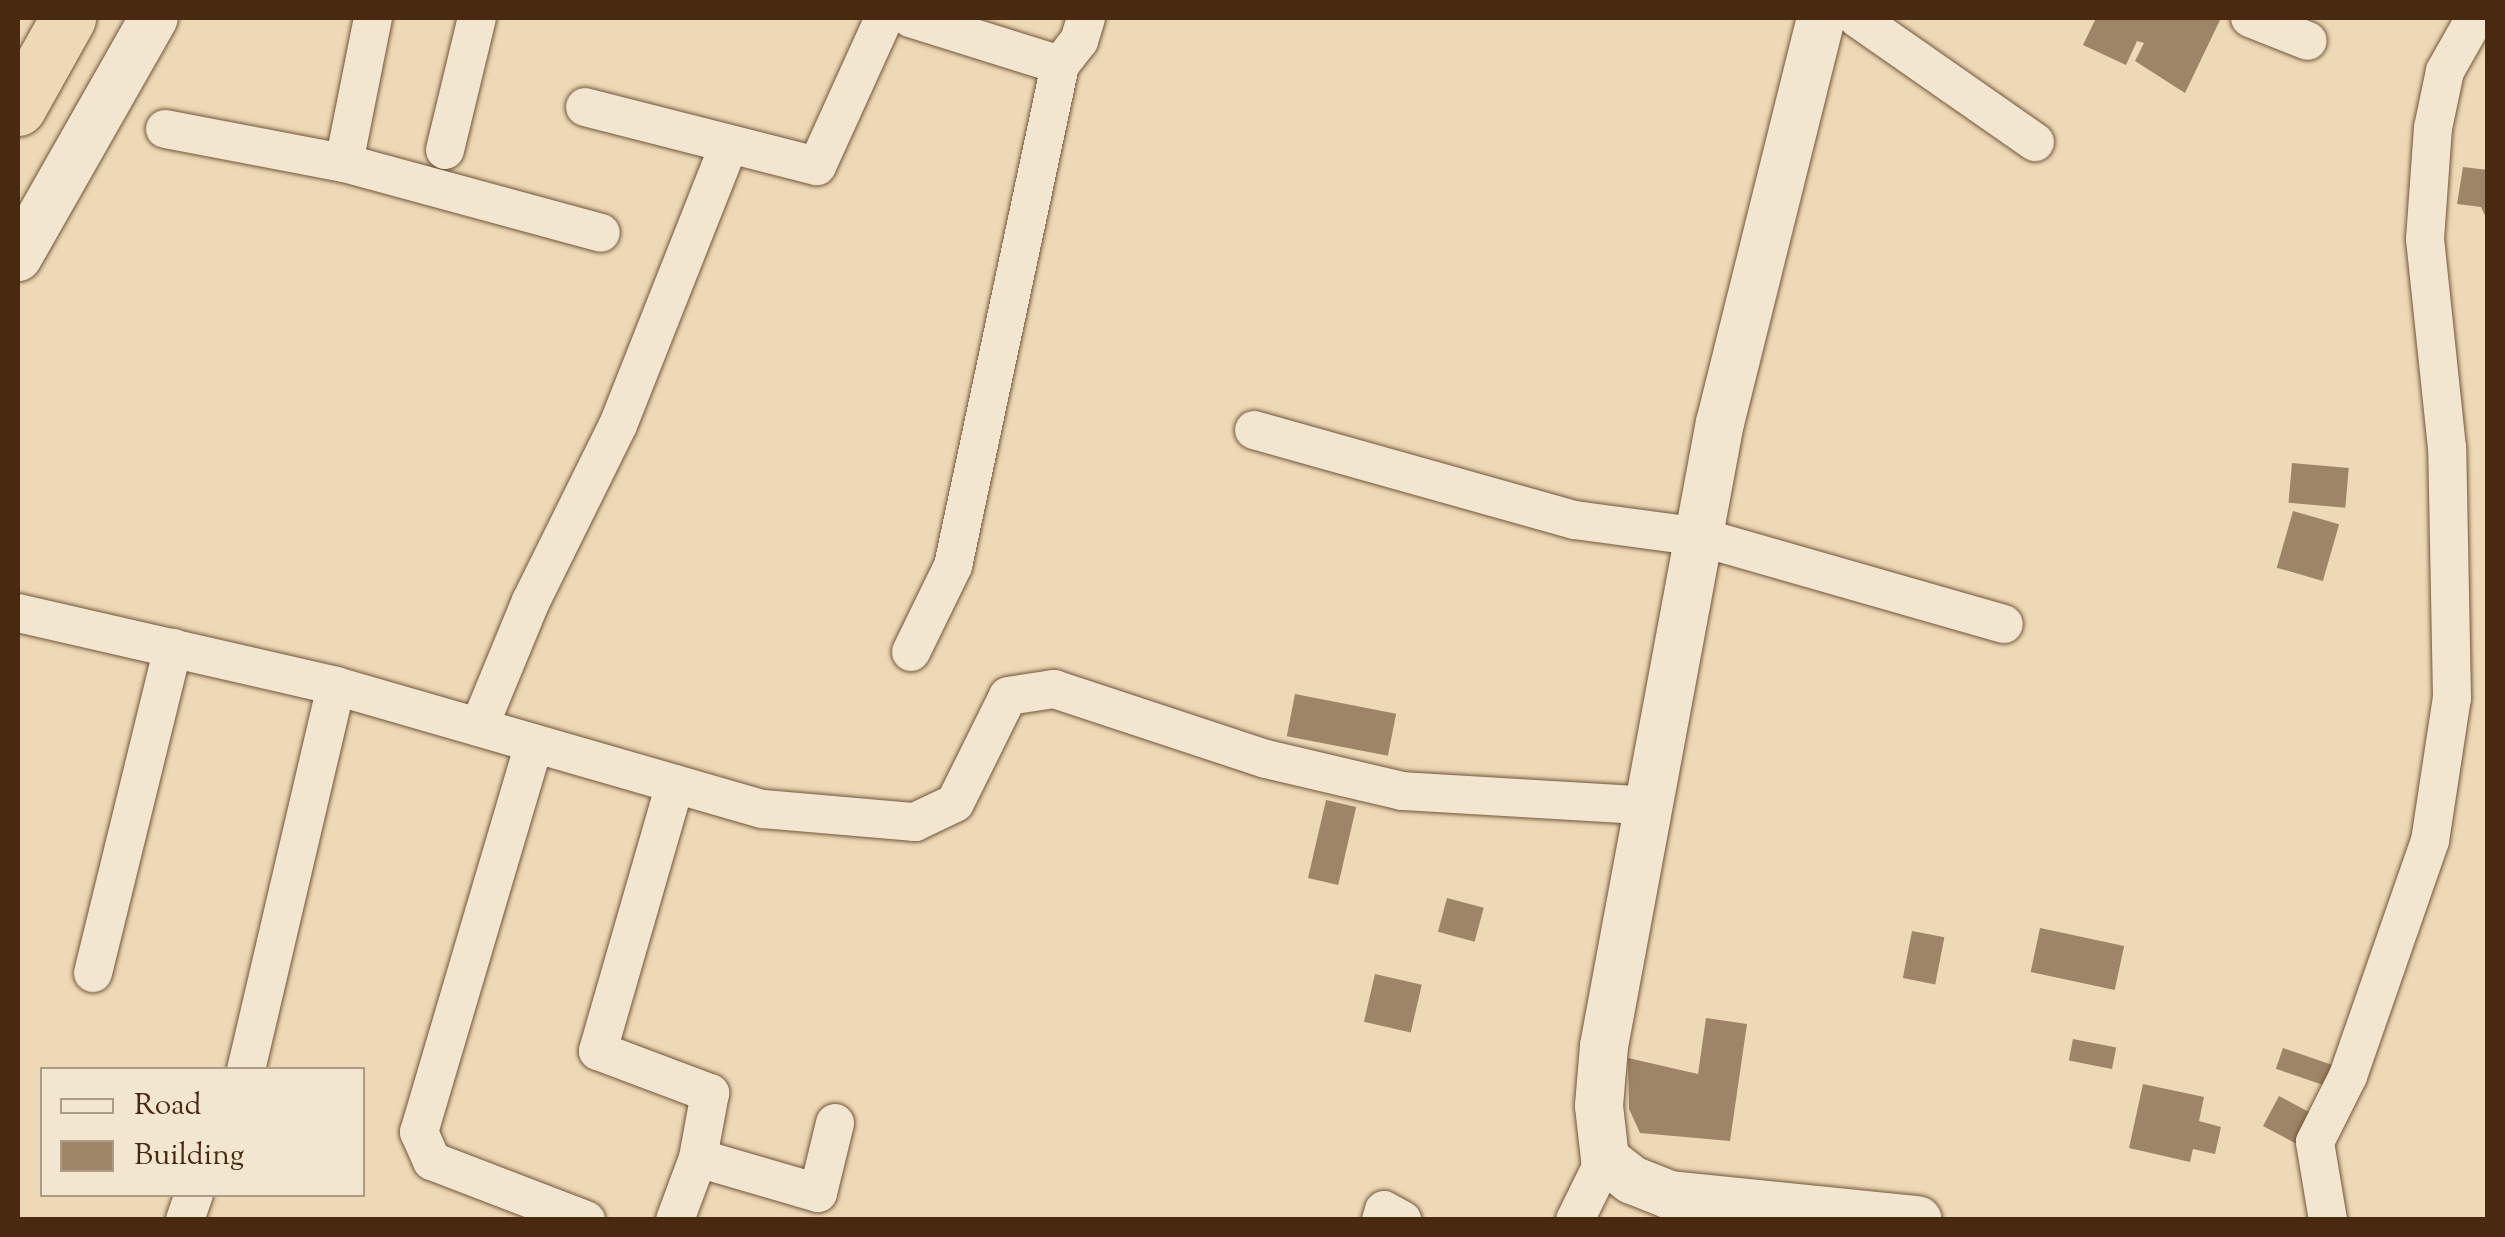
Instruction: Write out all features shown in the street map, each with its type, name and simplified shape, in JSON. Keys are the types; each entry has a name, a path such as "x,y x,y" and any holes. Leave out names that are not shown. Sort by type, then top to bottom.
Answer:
{"highway":[{"path":"18,108 68,18"}],"street":[{"path":"18,257 154,18"},
{"path":"344,163 373,18"},
{"path":"445,150 477,18"},
{"path":"585,107 817,166 884,18"},
{"path":"910,18 1060,65"},
{"path":"911,652 953,566 1060,65 1079,41 1086,18"},
{"path":"1575,1220 1605,1159 1599,1106 1604,1046 1652,806 1720,422 1822,18"},
{"path":"1857,18 2036,142"},
{"path":"2250,18 2308,41"},
{"path":"2328,1220 2315,1142 2348,1076 2430,841 2452,698 2447,448 2425,239 2433,128 2445,71 2475,18"},
{"path":"165,129 344,163 601,233"},
{"path":"479,727 531,601 618,425 729,144"},
{"path":"1254,430 1575,520 1700,537 2004,624"},
{"path":"18,613 336,686 763,809 915,822 955,803 1008,696 1054,689 1266,759 1402,791 1652,806"},
{"path":"93,973 173,648"},
{"path":"247,1067 336,686"},
{"path":"534,744 419,1132 432,1161 586,1220"},
{"path":"674,784 598,1051 710,1093 698,1158 674,1220"},
{"path":"698,1158 818,1193 835,1123"},
{"path":"1605,1159 1665,1207 1918,1220"},
{"path":"1381,1220 1384,1210 1402,1220"}],"building":[{"path":"2096,18 2221,18 2185,93 2135,61 2144,43 2137,41 2126,65 2083,45"},
{"path":"2463,167 2488,170 2488,222 2481,207 2457,204"},
{"path":"2292,463 2349,468 2345,508 2289,503"},
{"path":"2293,511 2339,524 2323,581 2277,568"},
{"path":"1295,694 1396,714 1388,756 1287,736"},
{"path":"1326,800 1356,807 1338,885 1308,878"},
{"path":"1447,898 1484,908 1475,942 1438,932"},
{"path":"2040,928 2124,946 2115,990 2031,972"},
{"path":"1912,931 1944,937 1935,984 1903,978"},
{"path":"1375,974 1422,985 1411,1033 1364,1022"},
{"path":"1706,1018 1747,1024 1730,1141 1640,1133 1629,1109 1628,1058 1698,1074"},
{"path":"2073,1039 2116,1047 2112,1069 2069,1061"},
{"path":"2283,1048 2333,1065 2326,1086 2276,1069"},
{"path":"2143,1084 2204,1097 2199,1121 2221,1127 2215,1154 2193,1149 2190,1162 2129,1148"},
{"path":"2279,1096 2315,1115 2299,1145 2263,1126"}]}
